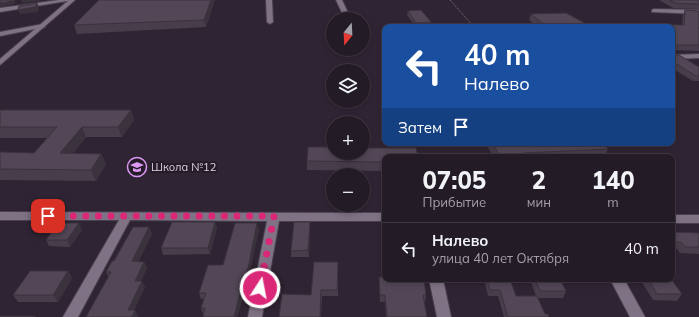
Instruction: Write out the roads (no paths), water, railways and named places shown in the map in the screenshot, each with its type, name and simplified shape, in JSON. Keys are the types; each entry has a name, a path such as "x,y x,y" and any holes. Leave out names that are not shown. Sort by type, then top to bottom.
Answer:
{"street":[{"path":"0,10 71,0"},
{"path":"0,63 71,0"},
{"path":"269,0 270,22"},
{"path":"339,0 345,12"},
{"path":"654,12 686,10 699,12"},
{"path":"0,34 43,26"},
{"path":"675,52 683,56"},
{"path":"675,57 699,56"},
{"path":"0,216 382,217"},
{"path":"70,317 127,216"},
{"path":"255,317 274,216"},
{"path":"675,219 699,219"},
{"path":"437,282 444,317"},
{"path":"619,282 638,317"}],"place":[{"name":"Школа №12","path":"137,167"}]}
